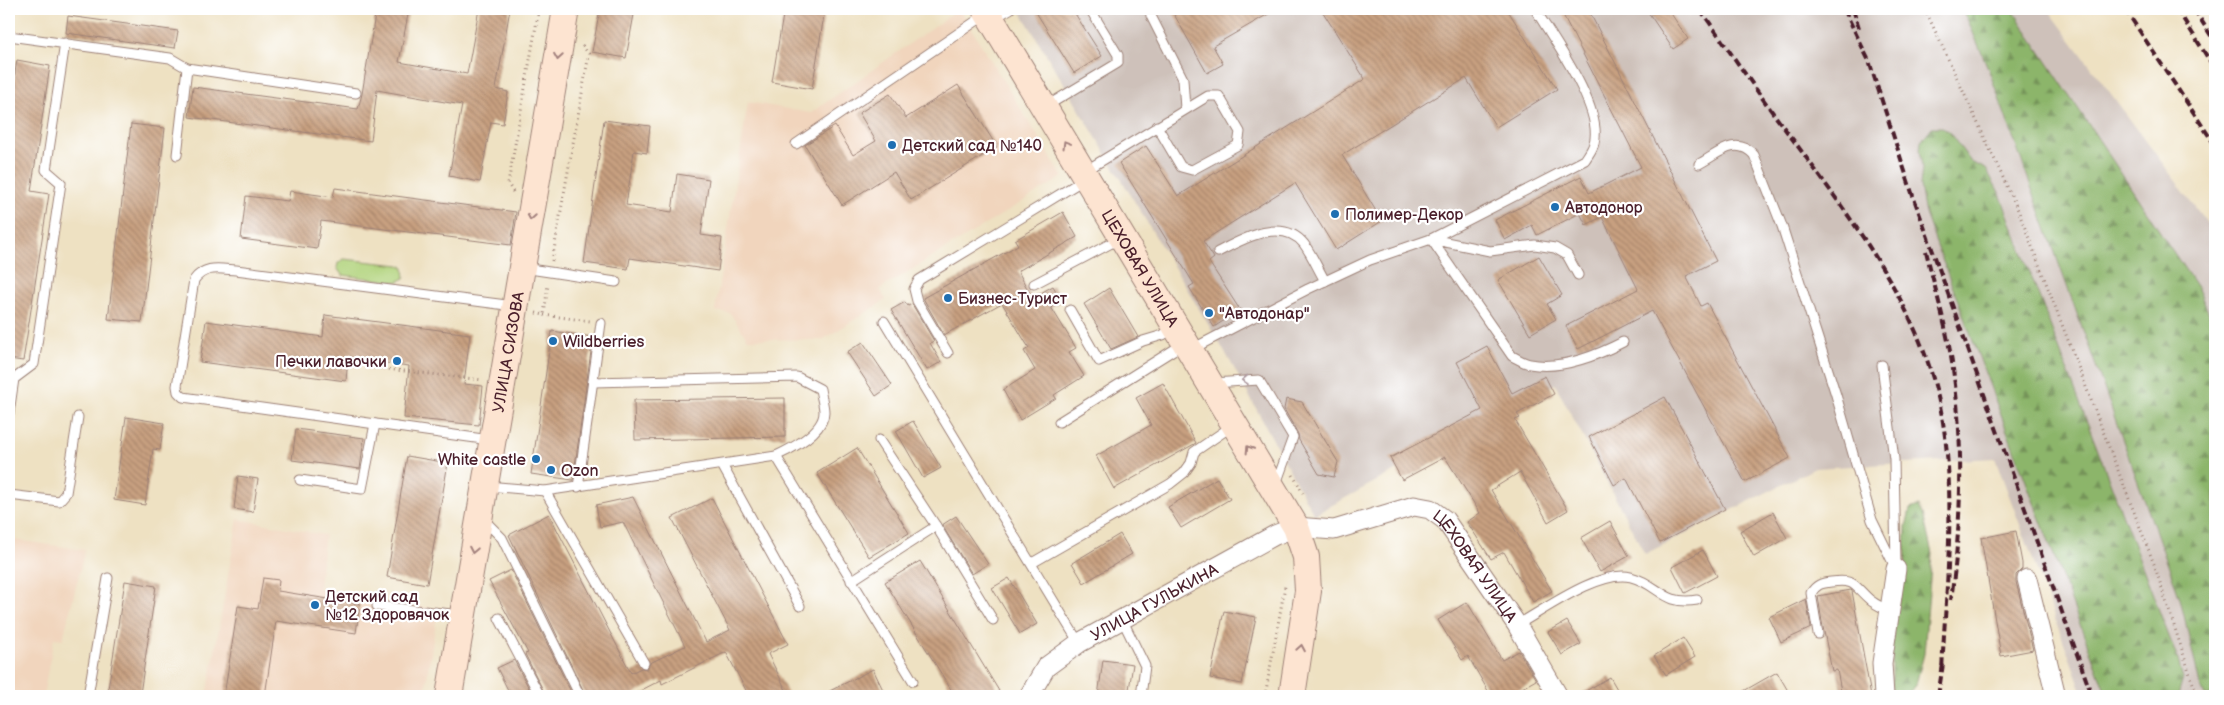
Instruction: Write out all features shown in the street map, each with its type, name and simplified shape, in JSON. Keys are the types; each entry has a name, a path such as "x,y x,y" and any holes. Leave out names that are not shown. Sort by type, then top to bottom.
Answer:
{"main road":[{"name":"УЛИЦА СИЗОВА","path":"449,696 492,440 522,309 523,268 566,9"},
{"name":"ЦЕХОВАЯ УЛИЦА","path":"993,13 1044,108 1296,527 1306,557 1308,591 1292,696"}],"street":[{"name":"ЦЕХОВАЯ УЛИЦА","path":"1296,527 1334,530 1414,506 1430,509 1445,520 1517,626 1557,695"},
{"name":"УЛИЦА ГУЛЬКИНА","path":"1029,696 1046,667 1079,643 1238,554 1296,527"},
{"path":"1884,696 1882,663 1896,569"},
{"path":"2027,579 2056,696"}],"lane":[{"path":"1044,108 1118,63 1118,55 1090,9"},
{"path":"1150,9 1151,16 1183,79 1185,109"},
{"path":"1059,422 1183,340 1325,281 1370,260 1431,238 1585,160 1595,143 1590,102 1535,9"},
{"path":"796,144 993,13"},
{"path":"9,36 170,58 187,68 356,93"},
{"path":"9,413 14,378 34,364 61,183 46,170 66,43"},
{"path":"177,155 187,68"},
{"path":"948,353 917,301 914,289 919,280 1085,176 1157,126 1208,96 1219,96 1240,132 1238,145 1192,170 1186,170 1181,166 1157,126"},
{"path":"1699,164 1735,144 1746,146 1754,154 1782,226 1836,395 1872,520 1896,569"},
{"path":"1218,252 1254,234 1272,231 1287,233 1303,242 1325,281"},
{"path":"1034,284 1122,238"},
{"path":"1431,238 1490,251 1535,245 1555,248 1567,255 1578,274"},
{"path":"1431,238 1512,356 1529,364 1553,364 1601,353 1624,342"},
{"path":"492,440 184,397 178,392 177,386 194,280 199,273 208,268 280,275 522,309"},
{"path":"523,268 616,282"},
{"path":"36,281 46,282"},
{"path":"1070,310 1099,361 1143,341 1163,335 1183,340"},
{"path":"884,321 1079,643"},
{"path":"578,487 601,323"},
{"path":"1882,365 1894,459 1896,569"},
{"path":"485,486 545,491 776,456 798,445 809,436 824,414 820,389 797,377 594,382"},
{"path":"1209,383 1259,380 1293,437 1274,489"},
{"path":"9,495 59,501 66,493 78,417"},
{"path":"300,480 362,489 375,424"},
{"path":"1032,563 1170,484 1184,473 1191,463 1194,452 1234,425"},
{"path":"878,440 936,526 993,620"},
{"path":"776,456 913,682"},
{"path":"722,465 800,606"},
{"path":"545,491 644,663"},
{"path":"479,516 502,538 580,696"},
{"path":"851,581 936,526"},
{"path":"1517,626 1596,581 1616,575 1630,576 1646,582 1670,599 1683,602 1697,600"},
{"path":"88,696 108,578"},
{"path":"1818,634 1811,593 1816,586 1825,583 1847,580 1858,586 1871,600 1891,612"},
{"path":"377,606 462,615"},
{"path":"499,618 540,696"},
{"path":"1122,619 1145,666 1141,696"}],"path":[{"path":"1925,9 2018,210 2154,564 2197,696"},
{"path":"544,315 589,54 582,44"},
{"path":"522,309 544,315 601,323"},
{"path":"369,367 491,381"}],"shaded area":[{"name":"Детский сад №140","path":"959,9 1063,177 880,289 886,300 822,340 748,339 730,313 715,311 748,102 811,113"},
{"path":"1019,9 2048,9 2215,234 2215,696 2084,696 1995,458 1815,468 1645,554 1555,384 1314,515 1229,359"},
{"name":"Детский сад №12 Здоровячок","path":"238,519 325,535 319,588 377,602 438,609 424,696 207,696"},
{"path":"9,539 85,550 63,639 54,638 43,696 9,696"}],"green space":[{"path":"1963,9 2012,9 2198,289 2215,327 2215,696 2205,696 2200,685 2180,598 1988,68"},
{"path":"1932,127 1941,127 1949,132 1971,162 1986,169 2000,194 2178,660 2183,679 2178,696 2107,696 1925,214 1920,186 1922,168 1920,150 1921,141"},
{"path":"344,259 400,265 404,268 405,278 397,282 342,275 337,268 338,263"},
{"path":"1919,506 1923,514 1932,554 1924,654 1916,684 1909,693 1899,696 1892,692 1892,639 1905,565 1906,527 1910,509"}],"building":[{"path":"376,9 409,9 399,62 467,74 479,9 510,9 496,89 508,92 503,124 491,122 480,182 449,176 462,105 377,90 371,141 189,117 193,87 358,109"},
{"path":"600,9 635,9 626,58 592,52"},
{"path":"784,9 825,9 812,89 772,82"},
{"path":"1034,9 1072,9 1102,56 1074,73"},
{"path":"1171,9 1277,9 1213,46 1223,64 1207,73"},
{"path":"1321,9 1507,9 1557,89 1496,127 1466,78 1342,155 1382,221 1336,250 1295,183 1203,241 1214,258 1209,262 1240,310 1214,327 1189,287 1194,284 1119,163 1146,146 1178,196 1365,79"},
{"path":"1560,9 1588,9 1716,261 1686,276 1701,306 1707,303 1790,458 1745,482 1652,311 1578,349 1566,326 1638,289 1602,217 1586,225 1580,213 1537,235 1532,225 1505,240 1495,220 1581,176 1589,193 1641,167"},
{"path":"1646,9 1668,9 1688,39 1673,49"},
{"path":"68,16 178,31 175,48 66,33"},
{"path":"17,60 50,66 31,191 49,194 23,361 9,359 9,233 15,191 9,190 9,112"},
{"path":"958,85 997,147 911,200 894,172 842,205 805,145 835,126 853,155 876,141 859,113 890,94 906,118"},
{"path":"604,120 650,126 647,153 634,151 626,205 672,212 677,174 709,179 701,235 722,238 718,271 630,258 628,269 584,263"},
{"path":"131,124 165,128 142,322 108,319"},
{"path":"335,188 516,212 511,245 321,221 317,249 241,239 246,196 288,201 290,191 333,197"},
{"path":"1063,212 1077,237 1018,271 1032,298 1053,286 1062,301 1051,307 1076,348 1069,352 1084,376 1054,395 1056,398 1020,420 1003,390 1035,370 1024,351 1029,348 1002,303 944,335 923,298 1018,245 1015,240"},
{"path":"1539,256 1562,295 1547,304 1556,319 1530,334 1498,280"},
{"path":"1109,288 1138,337 1111,349 1084,304"},
{"path":"905,302 908,306 912,304 934,341 930,343 941,362 927,370 891,310"},
{"path":"325,315 470,334 464,384 483,386 479,425 404,418 409,366 348,358 346,381 200,362 206,321 323,337"},
{"path":"552,331 593,337 573,480 531,474"},
{"path":"863,342 892,385 876,396 847,352"},
{"path":"1487,346 1512,393 1545,376 1554,394 1517,414 1520,418 1515,420 1568,510 1548,522 1520,472 1491,490 1552,591 1533,602 1504,552 1491,559 1467,522 1480,513 1445,457 1402,480 1390,458 1482,410 1457,362"},
{"path":"1163,383 1196,443 1114,489 1096,456 1151,425 1136,398"},
{"path":"1665,397 1725,509 1660,543 1626,478 1614,485 1589,437"},
{"path":"785,398 785,437 635,440 634,400"},
{"path":"1286,399 1302,402 1338,462 1334,477 1319,474 1284,409"},
{"path":"126,417 164,423 160,450 153,449 145,505 114,500"},
{"path":"913,421 941,468 923,478 896,431"},
{"path":"296,429 364,438 360,469 292,460"},
{"path":"857,448 909,533 869,557 817,473"},
{"path":"407,456 448,463 427,584 387,577"},
{"path":"238,476 258,479 253,512 234,509"},
{"path":"1217,478 1230,499 1181,528 1168,507"},
{"path":"633,497 706,642 730,630 672,518 712,498 788,644 768,654 789,696 749,696 726,652 662,684 661,680 630,696 586,696 509,535 549,514 631,673 641,668 647,669 650,663 685,646 623,522 600,527 596,505"},
{"path":"1773,512 1787,538 1754,557 1740,531"},
{"path":"956,516 988,564 972,574 942,525"},
{"path":"1610,521 1629,556 1600,572 1581,538"},
{"path":"2016,531 2022,569 2016,575 2016,582 2033,650 2001,656 1981,538"},
{"path":"1120,534 1132,554 1084,583 1072,563"},
{"path":"1703,550 1717,576 1685,593 1672,567"},
{"path":"920,561 999,691 991,696 955,696 885,582"},
{"path":"511,570 573,696 546,696 525,654 528,653 489,581"},
{"path":"263,578 279,580 278,591 360,604 356,633 276,621 265,696 224,696 238,606 258,609"},
{"path":"1009,578 1037,624 1020,634 992,588"},
{"path":"125,581 156,586 140,694 108,689"},
{"path":"1851,590 1871,696 1842,696 1837,670 1832,671 1822,622 1818,596"},
{"path":"1806,599 1811,628 1781,642 1769,617"},
{"path":"1467,602 1502,660 1519,651 1536,680 1508,696 1491,696 1468,656 1462,660 1438,620"},
{"path":"1224,611 1256,617 1242,684 1210,678"},
{"path":"1567,621 1581,644 1562,655 1548,632"},
{"path":"1683,638 1695,657 1666,675 1654,656"},
{"path":"514,660 533,696 511,696 497,668"},
{"path":"1103,660 1133,664 1128,696 1098,696"},
{"path":"873,669 884,692 875,696 820,696"},
{"path":"1777,672 1791,696 1735,696"},
{"path":"1610,677 1621,696 1577,696"}],"railway":[{"path":"1700,9 1862,235 1902,302 1918,337 1931,373 1941,411 1946,443 1949,540 1942,671"},
{"path":"1844,9 1869,61 1912,193 2092,696"},
{"path":"1853,9 1859,28"},
{"path":"2125,9 2215,145"},
{"path":"2177,9 2215,69"},
{"path":"2194,9 2215,42"},
{"path":"1926,251 1949,346 1957,405 1960,488 1951,600"},
{"path":"1938,696 1943,664"}],"place":[{"name":"Детский сад №140","path":"892,145"},
{"name":"Автодонор","path":"1555,207"},
{"name":"Полимер-Декор","path":"1335,214"},
{"name":"Бизнес-Турист","path":"948,298"},
{"name":"\"Автодонар\"","path":"1209,313"},
{"name":"Wildberries","path":"553,341"},
{"name":"Печки лавочки","path":"397,361"},
{"name":"White castle","path":"536,459"},
{"name":"Ozon","path":"551,470"},
{"name":"Детский сад №12 Здоровячок","path":"315,605"}]}
